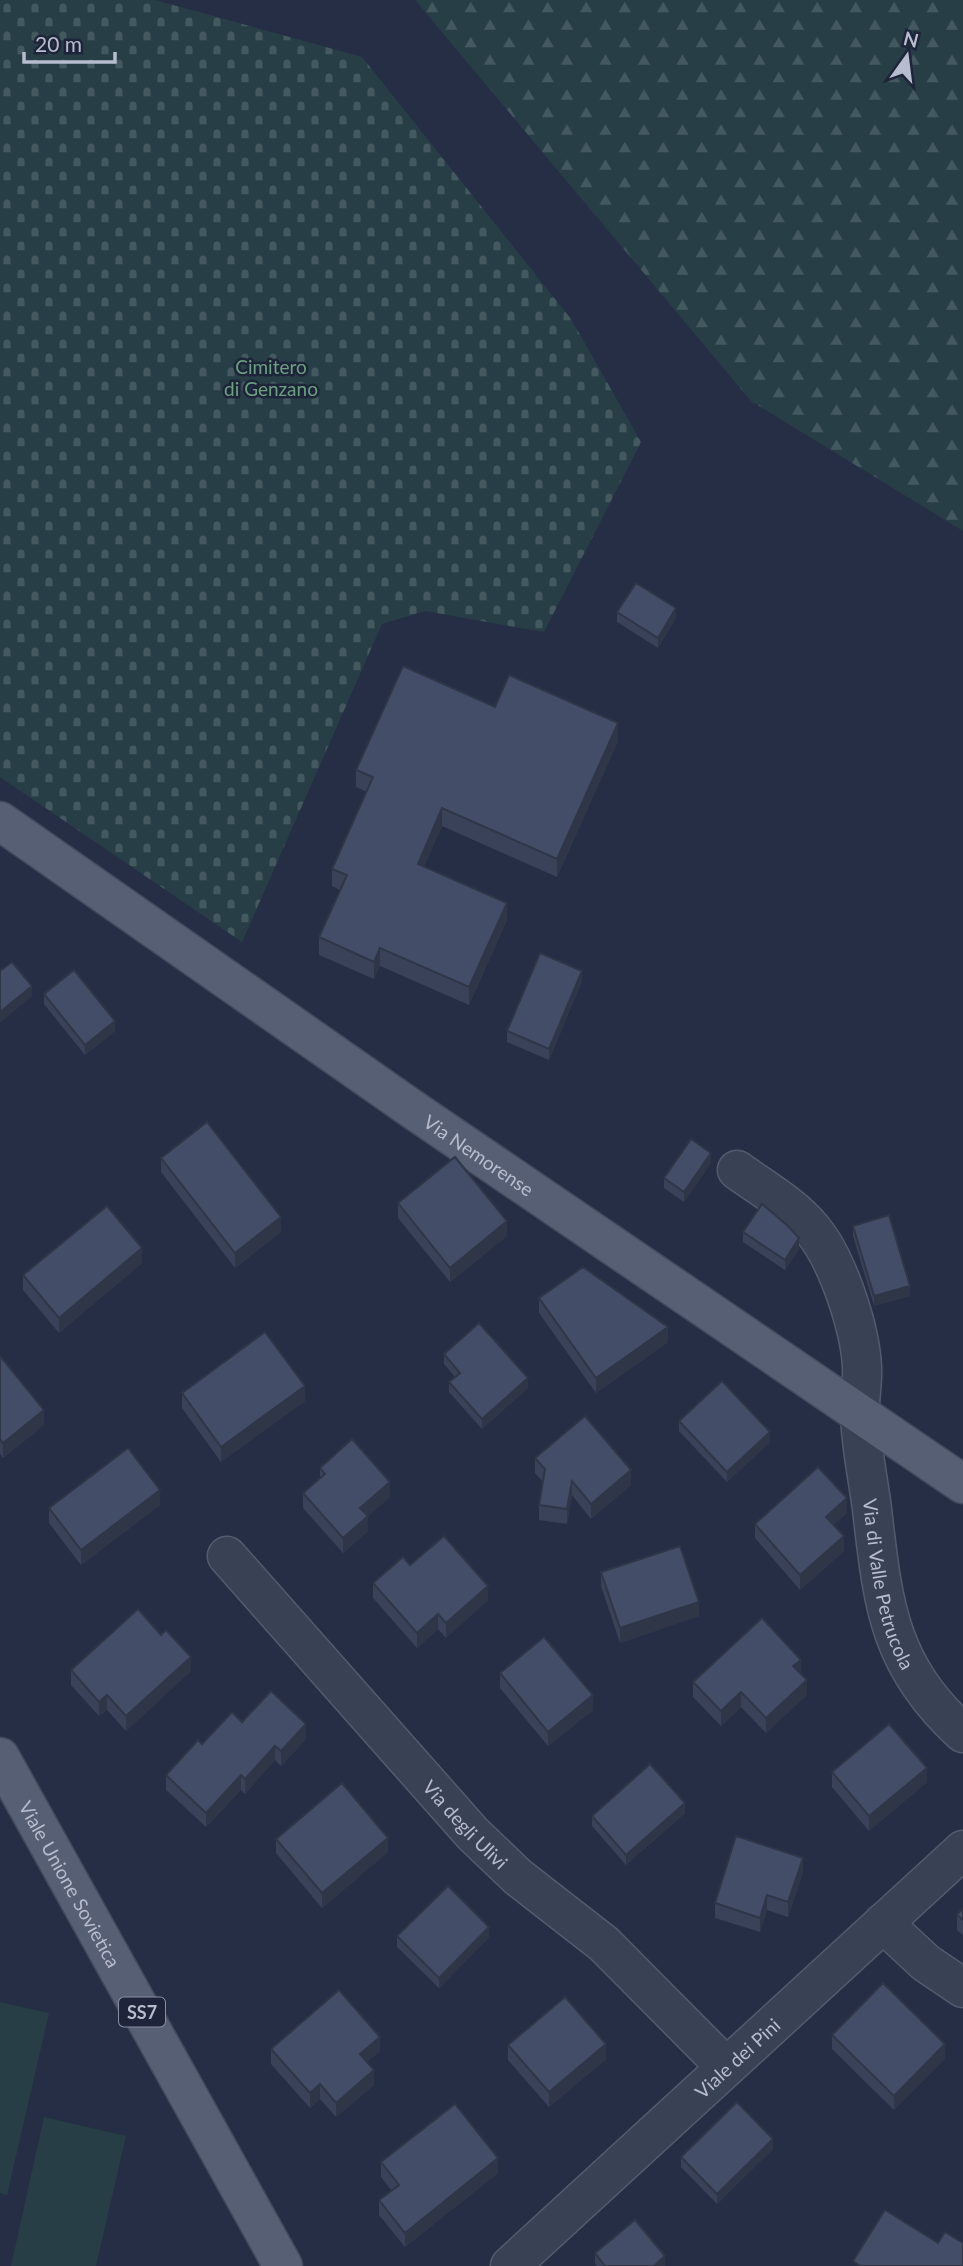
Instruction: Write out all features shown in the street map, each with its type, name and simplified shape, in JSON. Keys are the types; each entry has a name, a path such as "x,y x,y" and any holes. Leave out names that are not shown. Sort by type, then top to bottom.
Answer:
{"main road":[{"name":"Via Nemorense","path":"0,821 433,1123 860,1415 955,1469"},
{"name":"Viale Unione Sovietica","path":"0,1757 283,2266"}],"street":[{"name":"Via di Valle Petrucola","path":"737,1170 801,1217 811,1228 826,1252 847,1297 857,1332 862,1370 860,1415 880,1574 892,1631 924,1693 963,1733"},
{"name":"Via degli Ulivi","path":"227,1556 473,1834 518,1877 604,1944 726,2067"},
{"name":"Viale dei Pini","path":"510,2266 963,1850"},
{"path":"883,1923 926,1963 963,1988"}],"green space":[{"name":"Cimitero di Genzano","path":"0,0 155,0 362,57 571,319 641,442 544,632 425,611 382,624 242,942 0,777"},
{"path":"415,0 963,0 963,531 751,401"},
{"path":"0,2002 49,2013 7,2195 0,2193"},
{"path":"44,2117 126,2136 96,2266 11,2266"}],"building":[{"path":"636,583 676,608 658,638 617,612"},
{"path":"403,666 495,707 509,675 618,723 557,859 442,808 418,864 507,903 469,987 380,948 374,962 319,937 347,875 332,869 373,777 356,770"},
{"path":"540,953 582,971 549,1049 507,1031"},
{"path":"12,962 32,986 0,1012 0,971"},
{"path":"74,970 115,1021 85,1045 44,994"},
{"path":"207,1122 281,1217 235,1253 161,1158"},
{"path":"691,1139 711,1153 684,1192 664,1178"},
{"path":"455,1157 507,1221 450,1268 398,1203"},
{"path":"762,1204 799,1238 785,1260 743,1232"},
{"path":"107,1206 142,1248 59,1318 23,1275"},
{"path":"889,1215 910,1286 874,1296 853,1226"},
{"path":"583,1267 668,1327 596,1378 539,1298"},
{"path":"479,1323 528,1378 482,1419 449,1382 460,1373 444,1354"},
{"path":"265,1332 305,1386 221,1447 182,1393"},
{"path":"0,1356 44,1410 3,1443 0,1439"},
{"path":"722,1381 770,1432 727,1472 679,1421"},
{"path":"585,1416 631,1470 591,1504 572,1481 567,1509 539,1505 545,1469 535,1458"},
{"path":"352,1439 390,1482 360,1508 368,1516 343,1538 303,1493 325,1474 320,1468"},
{"path":"128,1448 160,1490 81,1550 49,1508"},
{"path":"818,1467 847,1498 826,1517 844,1536 800,1575 755,1524"},
{"path":"444,1536 488,1586 446,1623 438,1614 417,1633 373,1583 403,1557 410,1565"},
{"path":"680,1546 699,1602 620,1628 601,1572"},
{"path":"138,1609 161,1635 166,1630 191,1657 126,1716 107,1695 99,1702 71,1670"},
{"path":"762,1618 801,1660 793,1666 807,1680 766,1718 741,1692 721,1711 693,1682"},
{"path":"544,1637 593,1695 548,1732 500,1673"},
{"path":"271,1691 306,1724 281,1751 275,1746 245,1779 241,1775 206,1813 166,1775 198,1740 202,1744 232,1712 242,1722"},
{"path":"889,1724 927,1768 869,1816 832,1772"},
{"path":"650,1764 685,1803 626,1855 592,1816"},
{"path":"342,1783 388,1838 322,1893 276,1839"},
{"path":"736,1836 803,1858 788,1902 767,1895 760,1918 715,1903"},
{"path":"448,1886 489,1927 439,1978 397,1936"},
{"path":"963,1908 963,1920 957,1915"},
{"path":"883,1983 945,2044 894,2096 832,2035"},
{"path":"339,1990 380,2037 360,2054 374,2070 336,2103 320,2084 310,2093 271,2049"},
{"path":"565,1997 606,2044 549,2092 508,2045"},
{"path":"737,2102 773,2139 717,2194 681,2157"},
{"path":"455,2104 498,2158 405,2233 379,2200 399,2185 381,2162"},
{"path":"885,2210 938,2243 945,2232 963,2243 963,2266 860,2266 853,2261"},
{"path":"635,2220 665,2256 654,2266 605,2266 595,2253"}]}
